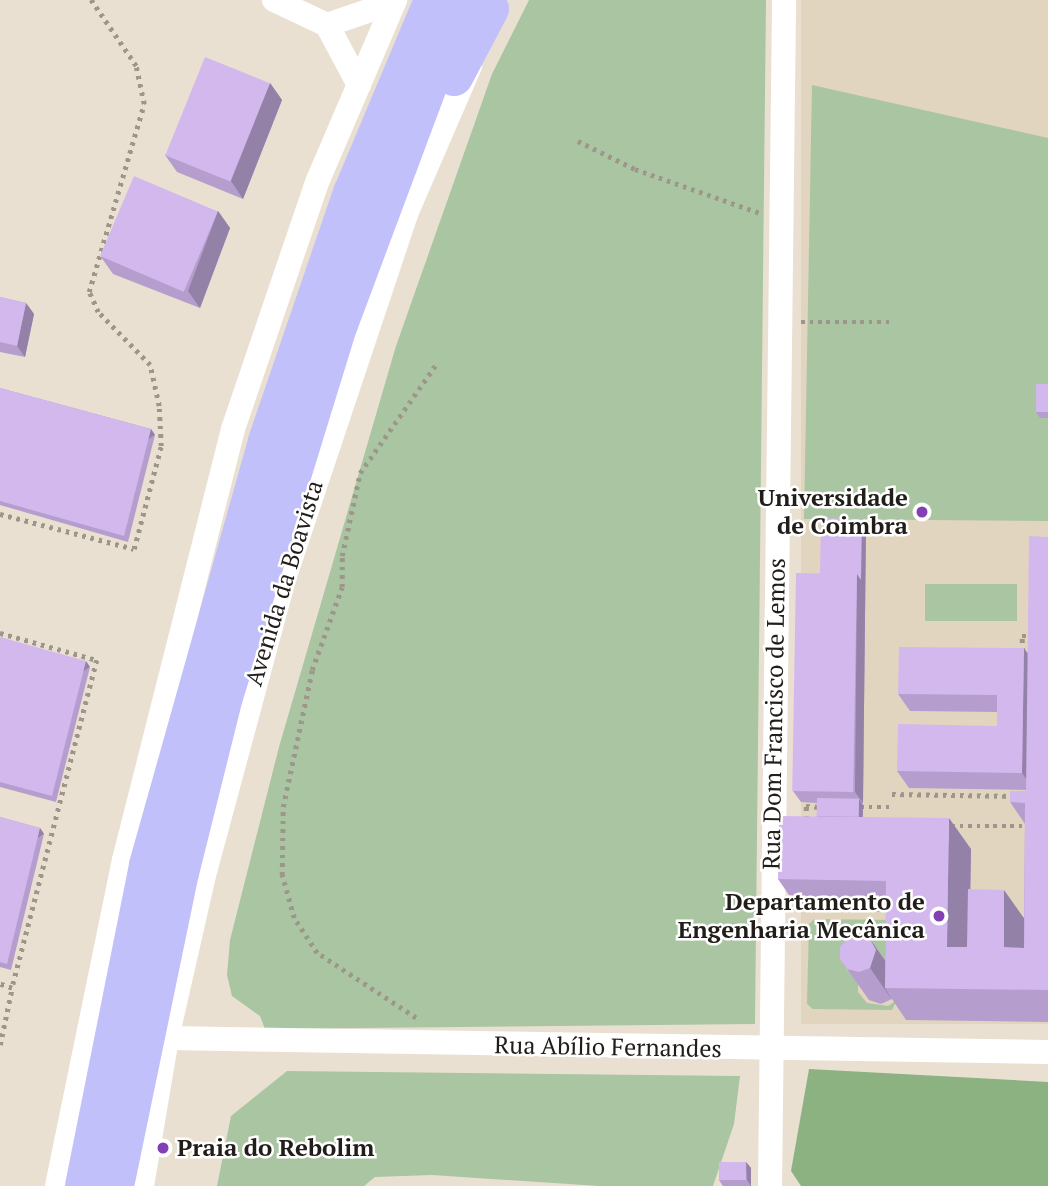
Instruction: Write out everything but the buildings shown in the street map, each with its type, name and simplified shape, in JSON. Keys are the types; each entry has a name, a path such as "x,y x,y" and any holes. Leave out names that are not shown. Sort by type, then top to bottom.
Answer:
{"highway":[{"name":"Avenida da Boavista","path":"84,1186 148,866 195,689 267,441 368,199 433,0"},
{"path":"368,199 363,111 397,1"},
{"path":"368,199 412,165 481,3"},
{"name":"Avenida da Boavista","path":"115,1186 180,873 224,697 338,327 368,199"}],"street":[{"path":"274,0 327,24 359,85"},
{"name":"Rua Dom Francisco de Lemos","path":"769,1186 784,0"},
{"path":"327,24 397,1"},
{"path":"57,1186 124,859 233,429 313,193 397,1"},
{"name":"Avenida da Boavista","path":"142,1186 167,1038 248,704 321,458 405,214 475,56 481,3"},
{"name":"Rua Abílio Fernandes","path":"167,1038 769,1050 1048,1052"}],"path":[{"path":"0,514 134,549 161,446 159,405 150,366 97,312 89,292 144,104 136,66 112,25 91,0"},
{"path":"578,141 732,207 781,218"},
{"path":"779,322 890,322"},
{"path":"435,366 360,473 342,556 339,600 312,670 293,752 283,807 282,875 294,918 317,953 454,1044"},
{"path":"1033,648 1034,623"},
{"path":"0,633 97,660 12,988 0,1045"},
{"path":"1022,660 1022,636 1034,636"},
{"path":"892,794 1027,796"},
{"path":"801,824 806,824 806,806 831,807"},
{"path":"853,807 892,807"},
{"path":"946,826 1027,828 1027,815"},
{"path":"0,984 12,988"}],"shaded area":[{"name":"Universidade de Coimbra","path":"801,0 1048,0 1048,1024 801,1024"}],"green space":[{"path":"529,0 766,0 755,1024 265,1029 260,1016 232,996 227,975 230,940 279,747 396,346 492,74"},
{"path":"812,85 1048,138 1048,521 804,519"},
{"path":"925,584 1017,584 1017,621 925,621"},
{"path":"814,919 893,920 898,977 852,962 847,970 858,977 858,992 867,1003 888,1006 897,1000 892,1010 813,1009 807,1004 809,924"},
{"path":"809,1069 1048,1082 1048,1186 801,1186 791,1171"},
{"path":"287,1071 740,1076 734,1124 713,1186 599,1186 432,1175 375,1177 364,1186 217,1186 231,1116"}],"place":[{"name":"Universidade de Coimbra","path":"922,512"},
{"name":"Departamento de Engenharia Mecânica","path":"939,916"},
{"name":"Praia do Rebolim","path":"163,1148"}]}
